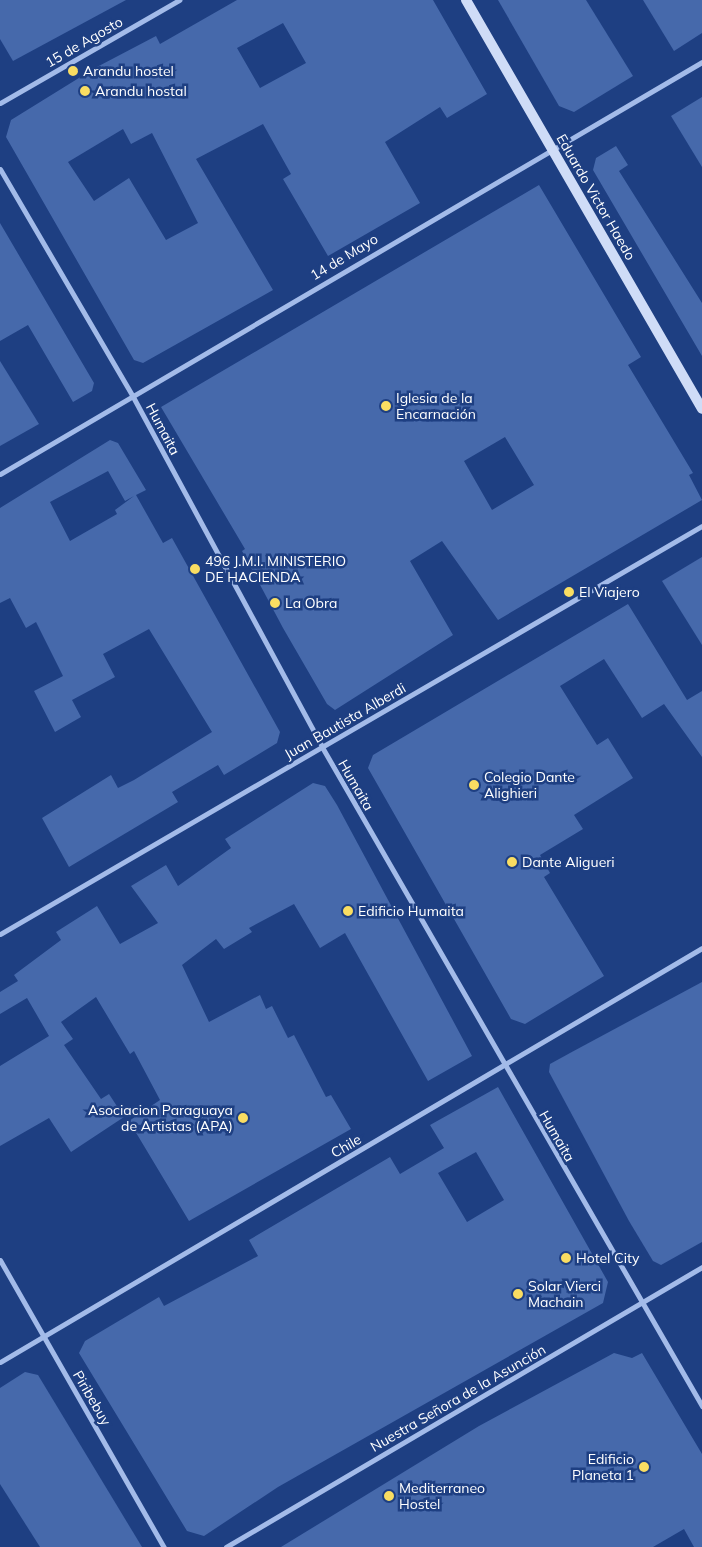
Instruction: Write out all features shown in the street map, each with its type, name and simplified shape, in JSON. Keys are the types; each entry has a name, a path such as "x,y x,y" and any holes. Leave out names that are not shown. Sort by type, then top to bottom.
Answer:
{"street":[{"name":"15 de Agosto","path":"0,103 179,0"},
{"name":"Eduardo Victor Haedo","path":"466,0 702,409"},
{"name":"14 de Mayo","path":"0,474 551,148 702,62"},
{"name":"Humaita","path":"0,169 132,395 322,747 504,1067 702,1406"},
{"name":"Juan Bautista Alberdi","path":"0,934 702,526"},
{"name":"Chile","path":"0,1362 504,1067 702,948"},
{"name":"Piribebuy","path":"0,1260 164,1547"},
{"name":"Nuestra Señora de la Asunción","path":"226,1547 702,1268"}],"building":[{"path":"0,0 126,0 13,61 0,39"},
{"path":"237,0 433,0 487,94 447,118 440,107 385,142 420,203 328,256 283,179 291,174 263,124 196,159 273,290 143,363 134,360 6,137 11,120 95,68 156,36 160,44","holes":["283,23 306,63 260,88 237,48","123,129 131,144 152,133 198,223 166,240 129,178 94,201 68,162"]},
{"path":"498,0 586,0 633,76 574,112 559,106"},
{"path":"643,0 702,0 702,33 674,51"},
{"path":"702,97 702,167 671,116"},
{"path":"616,146 628,165 619,171 702,303 702,356 593,170 596,158"},
{"path":"539,185 641,357 628,365 693,473 689,475 702,500 498,620 442,541 410,561 453,635 335,710 327,704 283,628 242,551 245,549 161,407","holes":["505,437 534,485 492,510 464,461"]},
{"path":"0,223 94,383 92,391 73,402 28,325 0,341"},
{"path":"0,361 39,424 0,446"},
{"path":"110,440 118,443 146,490 136,495 163,543 172,538 280,732 277,743 224,775 218,765 172,792 178,802 69,867 42,818 111,775 118,788 134,780 212,732 149,629 103,654 115,677 72,700 81,717 55,732 34,691 63,676 36,622 26,628 10,598 0,603 0,508","holes":["108,471 125,501 134,496 115,510 117,514 70,541 50,502"]},
{"path":"702,557 702,645 662,581"},
{"path":"628,604 687,700 702,691 702,757 664,704 642,718 604,659 560,686 597,745 608,738 633,778 574,815 583,829 540,855 550,873 544,877 604,976 525,1024 511,1019 368,768 373,755"},
{"path":"313,783 325,786 337,805 472,1056 428,1081 345,933 320,948 294,904 249,928 252,932 224,949 216,939 182,965 209,1022 260,995 266,1009 272,1006 288,1038 294,1035 326,1097 331,1095 351,1129 189,1221 129,1121 160,1100 134,1051 130,1054 96,997 61,1022 73,1039 64,1045 101,1099 109,1094 124,1117 71,1152 49,1118 0,1146 0,1066 49,1036 27,998 0,1014 0,992 18,981 14,975 61,940 56,932 97,906 120,944 158,923 131,886 166,865 178,886 231,848 225,839"},
{"path":"702,982 702,1242 661,1265 653,1261 629,1221 549,1072 550,1064"},
{"path":"498,1087 608,1282 603,1303 278,1487 204,1536 187,1531 79,1353 85,1341 159,1297 164,1306 258,1256 249,1240 390,1157 400,1174 444,1148 430,1125","holes":["476,1152 504,1200 467,1222 438,1173"]},
{"path":"614,1353 632,1358 642,1353 702,1454 702,1547 694,1547 684,1529 653,1547 281,1547 479,1426"},
{"path":"25,1372 38,1375 142,1547 40,1547 0,1484 0,1388"}],"place":[{"name":"Arandu hostel","path":"73,71"},
{"name":"Arandu hostal","path":"85,91"},
{"name":"Iglesia de la Encarnación","path":"386,406"},
{"name":"496 J.M.I. MINISTERIO DE HACIENDA","path":"195,569"},
{"name":"El Viajero","path":"569,592"},
{"name":"La Obra","path":"275,603"},
{"name":"Colegio Dante Alighieri","path":"474,785"},
{"name":"Dante Aligueri","path":"512,862"},
{"name":"Edificio Humaita","path":"348,911"},
{"name":"Asociacion Paraguaya de Artistas (APA)","path":"243,1118"},
{"name":"Hotel City","path":"566,1258"},
{"name":"Solar Vierci Machain","path":"518,1294"},
{"name":"Edificio Planeta 1","path":"644,1467"},
{"name":"Mediterraneo Hostel","path":"389,1496"}]}
